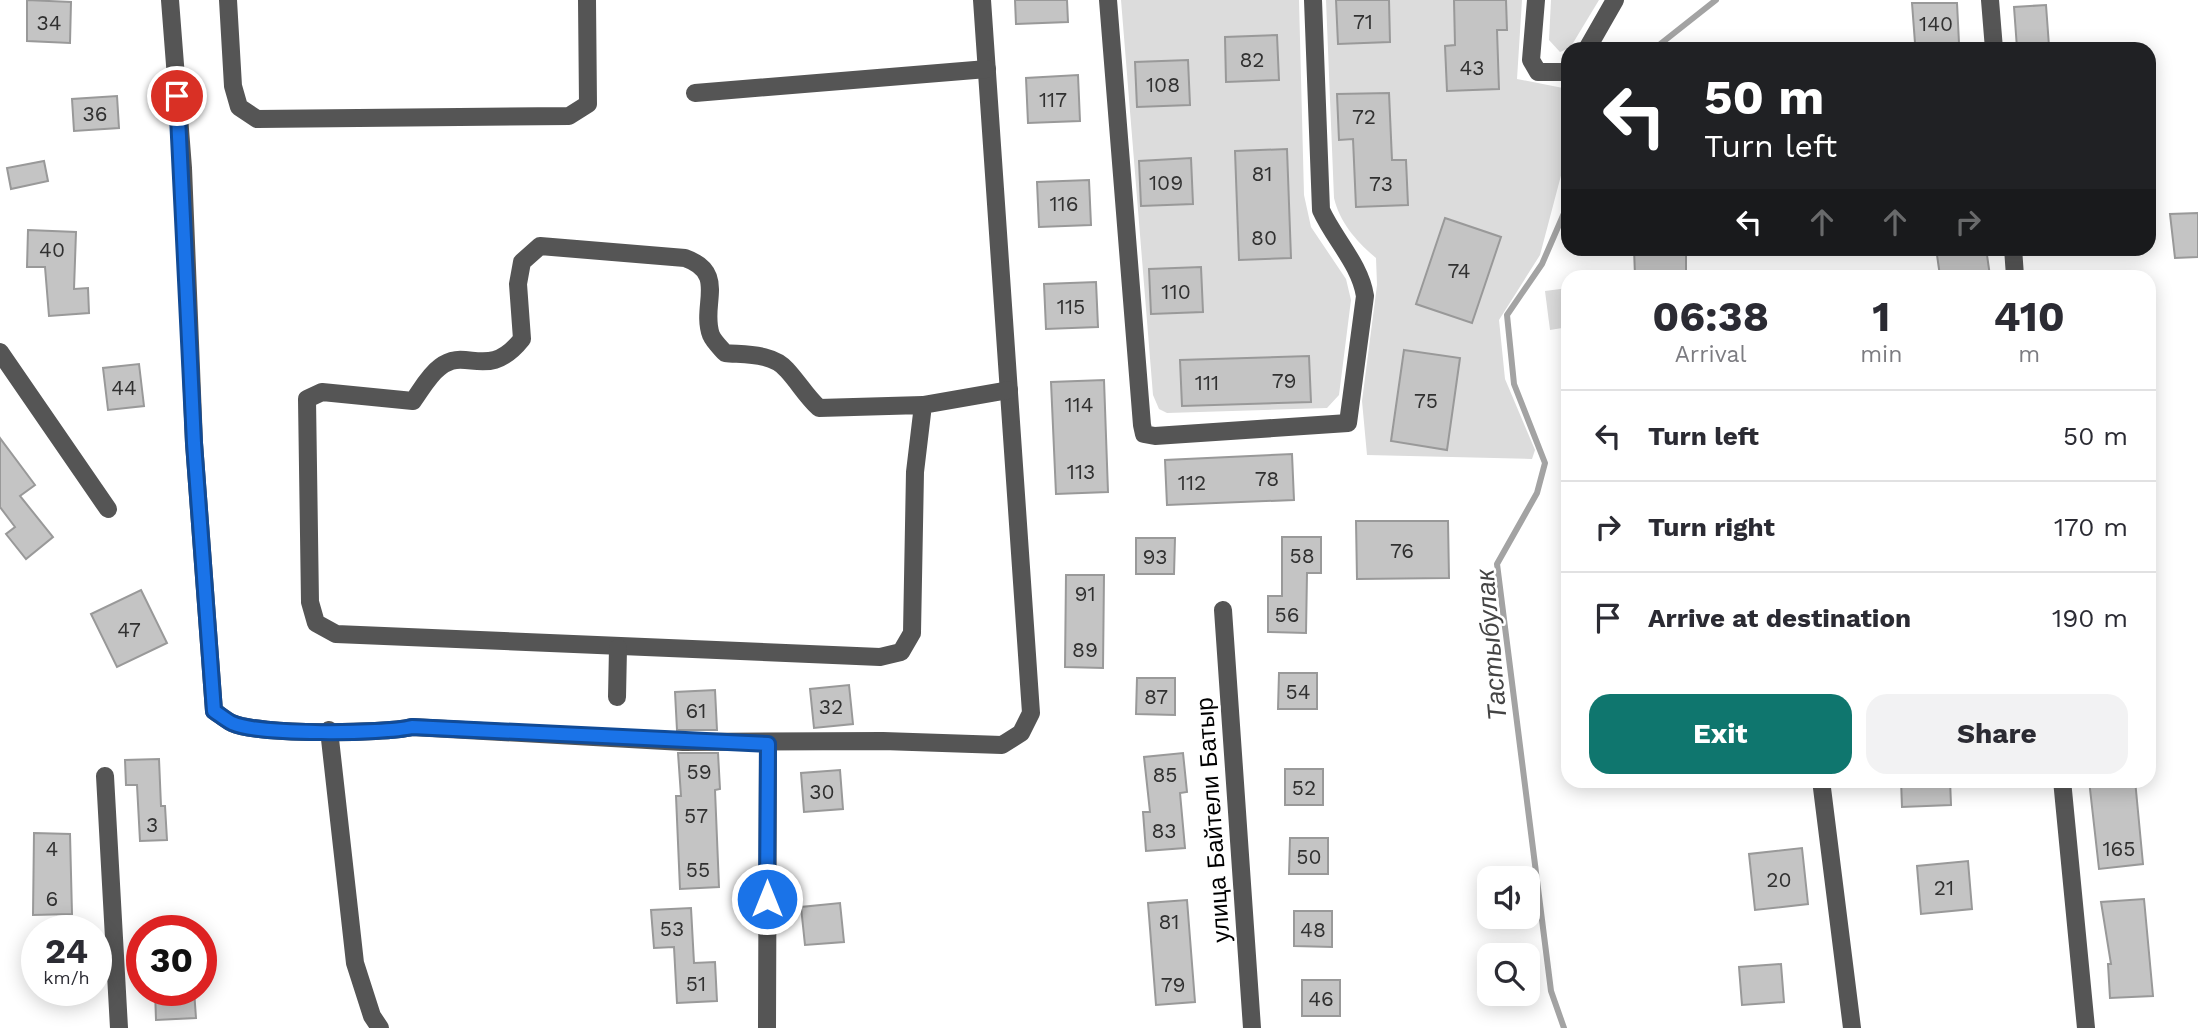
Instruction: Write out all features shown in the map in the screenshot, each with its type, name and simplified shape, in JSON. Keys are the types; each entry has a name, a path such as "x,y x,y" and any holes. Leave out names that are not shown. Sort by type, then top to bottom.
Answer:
{"street":[{"path":"170,0 183,168 194,443 214,711 233,724 259,729 390,732 412,727 768,744 883,741 1002,745 1021,733 1031,713 982,0"},
{"path":"229,0 233,86 239,107 257,118 271,118 569,116 588,104 587,0"},
{"path":"1108,0 1142,425 1144,434 1155,436 1348,423 1365,296 1363,283 1331,232 1321,210 1313,0"},
{"path":"1536,0 1531,60 1538,72 1561,72"},
{"path":"1591,42 1615,0"},
{"path":"1990,0 1993,42"},
{"path":"695,93 987,69"},
{"path":"923,405 915,472 912,633 901,652 880,657 618,648 336,634 316,623 310,602 307,399 322,392 413,401 440,366 454,360 488,363 510,354 522,339 518,284 522,262 540,246 685,258 700,264 709,278 711,335 725,354 762,356 786,368 805,395 819,408 923,405 1009,390"},
{"path":"0,352 108,509"},
{"name":"улица Байтели Батыр","path":"1223,610 1252,1028"},
{"path":"617,696 618,648"},
{"path":"329,730 355,963 372,1016 380,1028"},
{"path":"767,1028 768,744"},
{"path":"105,776 119,1028"},
{"path":"1822,788 1852,1028"},
{"path":"2064,788 2086,1028"}],"shaded area":[{"path":"1121,0 1299,0 1304,195 1311,227 1346,279 1351,300 1339,395 1327,408 1167,413 1159,409 1153,395"},
{"path":"1326,0 1522,0 1517,79 1561,88 1561,176 1540,255 1499,320 1505,379 1535,450 1532,459 1367,455 1362,401 1377,285 1376,258 1350,231 1340,216 1334,198"},
{"path":"1551,0 1599,0 1574,42 1561,42 1560,52 1549,40"},
{"path":"1561,289 1561,328 1550,330 1545,291"}],"building":[{"path":"27,0 71,2 70,43 27,41"},
{"path":"1015,0 1067,0 1068,22 1016,24"},
{"path":"1336,0 1389,0 1390,42 1338,44"},
{"path":"1454,0 1506,0 1507,30 1497,30 1499,89 1447,91 1445,46 1455,45"},
{"path":"1912,3 1957,3 1959,42 1915,42"},
{"path":"2046,5 2049,42 2017,42 2014,7"},
{"path":"1277,35 1279,80 1226,82 1225,37"},
{"path":"1188,60 1190,105 1137,107 1135,62"},
{"path":"1078,75 1080,121 1028,123 1026,78"},
{"path":"1389,93 1392,160 1406,160 1408,205 1356,207 1353,139 1339,140 1337,94"},
{"path":"117,96 119,128 74,131 72,99"},
{"path":"1287,149 1291,258 1239,260 1235,151"},
{"path":"1191,158 1193,204 1141,206 1139,161"},
{"path":"44,161 48,181 11,189 7,168"},
{"path":"1089,180 1091,225 1039,227 1037,182"},
{"path":"2198,213 2198,257 2175,258 2170,214"},
{"path":"1445,218 1501,237 1472,323 1416,304"},
{"path":"28,230 76,232 74,289 88,288 89,313 49,316 45,267 27,267"},
{"path":"1634,256 1686,256 1686,270 1635,270"},
{"path":"1937,256 1987,256 1989,270 1939,270"},
{"path":"1201,267 1203,312 1151,314 1149,269"},
{"path":"1096,282 1098,327 1046,329 1044,284"},
{"path":"1404,350 1460,358 1447,450 1391,441"},
{"path":"1309,356 1311,402 1182,406 1180,360"},
{"path":"139,364 144,406 108,410 103,368"},
{"path":"1104,380 1108,492 1056,494 1051,382"},
{"path":"0,438 35,485 20,496 53,537 26,559 6,534 15,527 0,507"},
{"path":"1292,454 1294,500 1167,505 1165,460"},
{"path":"1356,521 1448,521 1449,578 1357,579"},
{"path":"1282,537 1321,537 1321,573 1307,573 1306,633 1268,632 1268,596 1282,596"},
{"path":"1136,538 1175,538 1174,574 1136,574"},
{"path":"1066,575 1104,575 1103,668 1065,667"},
{"path":"141,590 167,643 117,667 91,614"},
{"path":"1279,673 1317,673 1317,709 1278,709"},
{"path":"1137,678 1175,678 1175,715 1136,714"},
{"path":"849,685 853,724 814,728 810,689"},
{"path":"715,690 717,730 677,730 675,692"},
{"path":"678,753 718,753 720,789 715,790 719,887 680,889 676,796 681,796"},
{"path":"1183,753 1187,792 1180,793 1185,848 1146,851 1143,812 1150,812 1144,757"},
{"path":"159,759 161,806 165,806 167,840 140,841 137,785 126,785 125,760"},
{"path":"1285,769 1323,769 1323,805 1285,805"},
{"path":"840,770 843,809 804,812 801,773"},
{"path":"1901,788 1950,788 1951,805 1902,807"},
{"path":"2090,788 2136,788 2143,864 2099,869"},
{"path":"34,833 70,834 72,914 33,915"},
{"path":"1290,838 1328,838 1328,874 1289,874"},
{"path":"1802,848 1808,904 1755,910 1749,854"},
{"path":"1968,861 1972,909 1921,914 1917,866"},
{"path":"2144,899 2153,996 2110,998 2108,964 2111,964 2101,902"},
{"path":"1187,900 1195,1002 1156,1005 1148,903"},
{"path":"840,903 844,942 805,945 801,907"},
{"path":"691,908 694,963 715,962 717,1001 677,1003 674,947 654,948 651,910"},
{"path":"1294,911 1332,911 1332,947 1294,946"},
{"path":"1781,964 1784,1002 1742,1005 1739,967"},
{"path":"1302,980 1340,980 1340,1016 1302,1016"},
{"path":"156,1006 195,1006 196,1018 156,1020"}],"waterway":[{"name":"Тастыбулак","path":"1663,42 1716,0"},
{"name":"Тастыбулак","path":"1561,220 1542,264 1507,315 1514,384 1545,463 1537,493 1497,564 1551,991 1564,1028"}],"route":[{"path":"177,96 183,168 194,443 214,711 233,724 259,729 390,732 412,727 768,744 767,899"}]}
